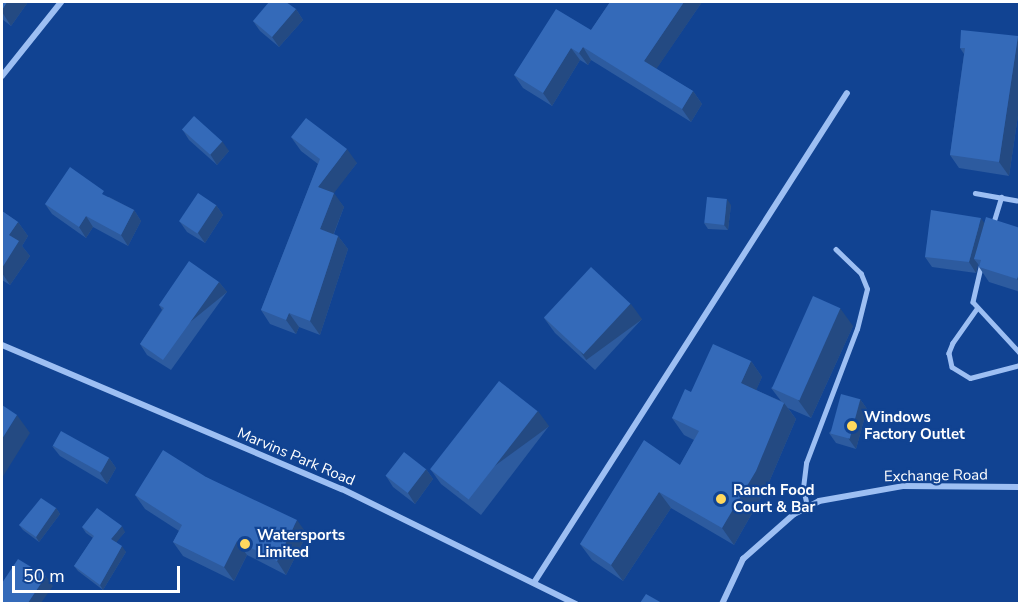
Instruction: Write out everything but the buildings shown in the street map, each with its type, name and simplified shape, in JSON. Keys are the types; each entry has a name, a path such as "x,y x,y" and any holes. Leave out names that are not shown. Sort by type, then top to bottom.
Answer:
{"street":[{"path":"2,76 62,2"},
{"path":"535,581 847,93"},
{"name":"Marvins Park Road","path":"2,345 342,489 535,581 576,603"},
{"name":"Exchange Road","path":"722,603 743,559 807,506 845,493 903,486 1020,487"}],"lane":[{"path":"975,193 1020,201"},
{"path":"990,236 1001,197"},
{"path":"807,506 803,488 806,463 857,329 867,290 861,274 836,250"},
{"path":"984,255 973,297 977,309 1020,353"},
{"path":"977,309 953,343 949,353 952,367 970,378 1020,366"}],"place":[{"name":"Windows Factory Outlet","path":"852,426"},
{"name":"Ranch Food Court & Bar","path":"721,499"},
{"name":"Watersports Limited","path":"245,544"}]}
